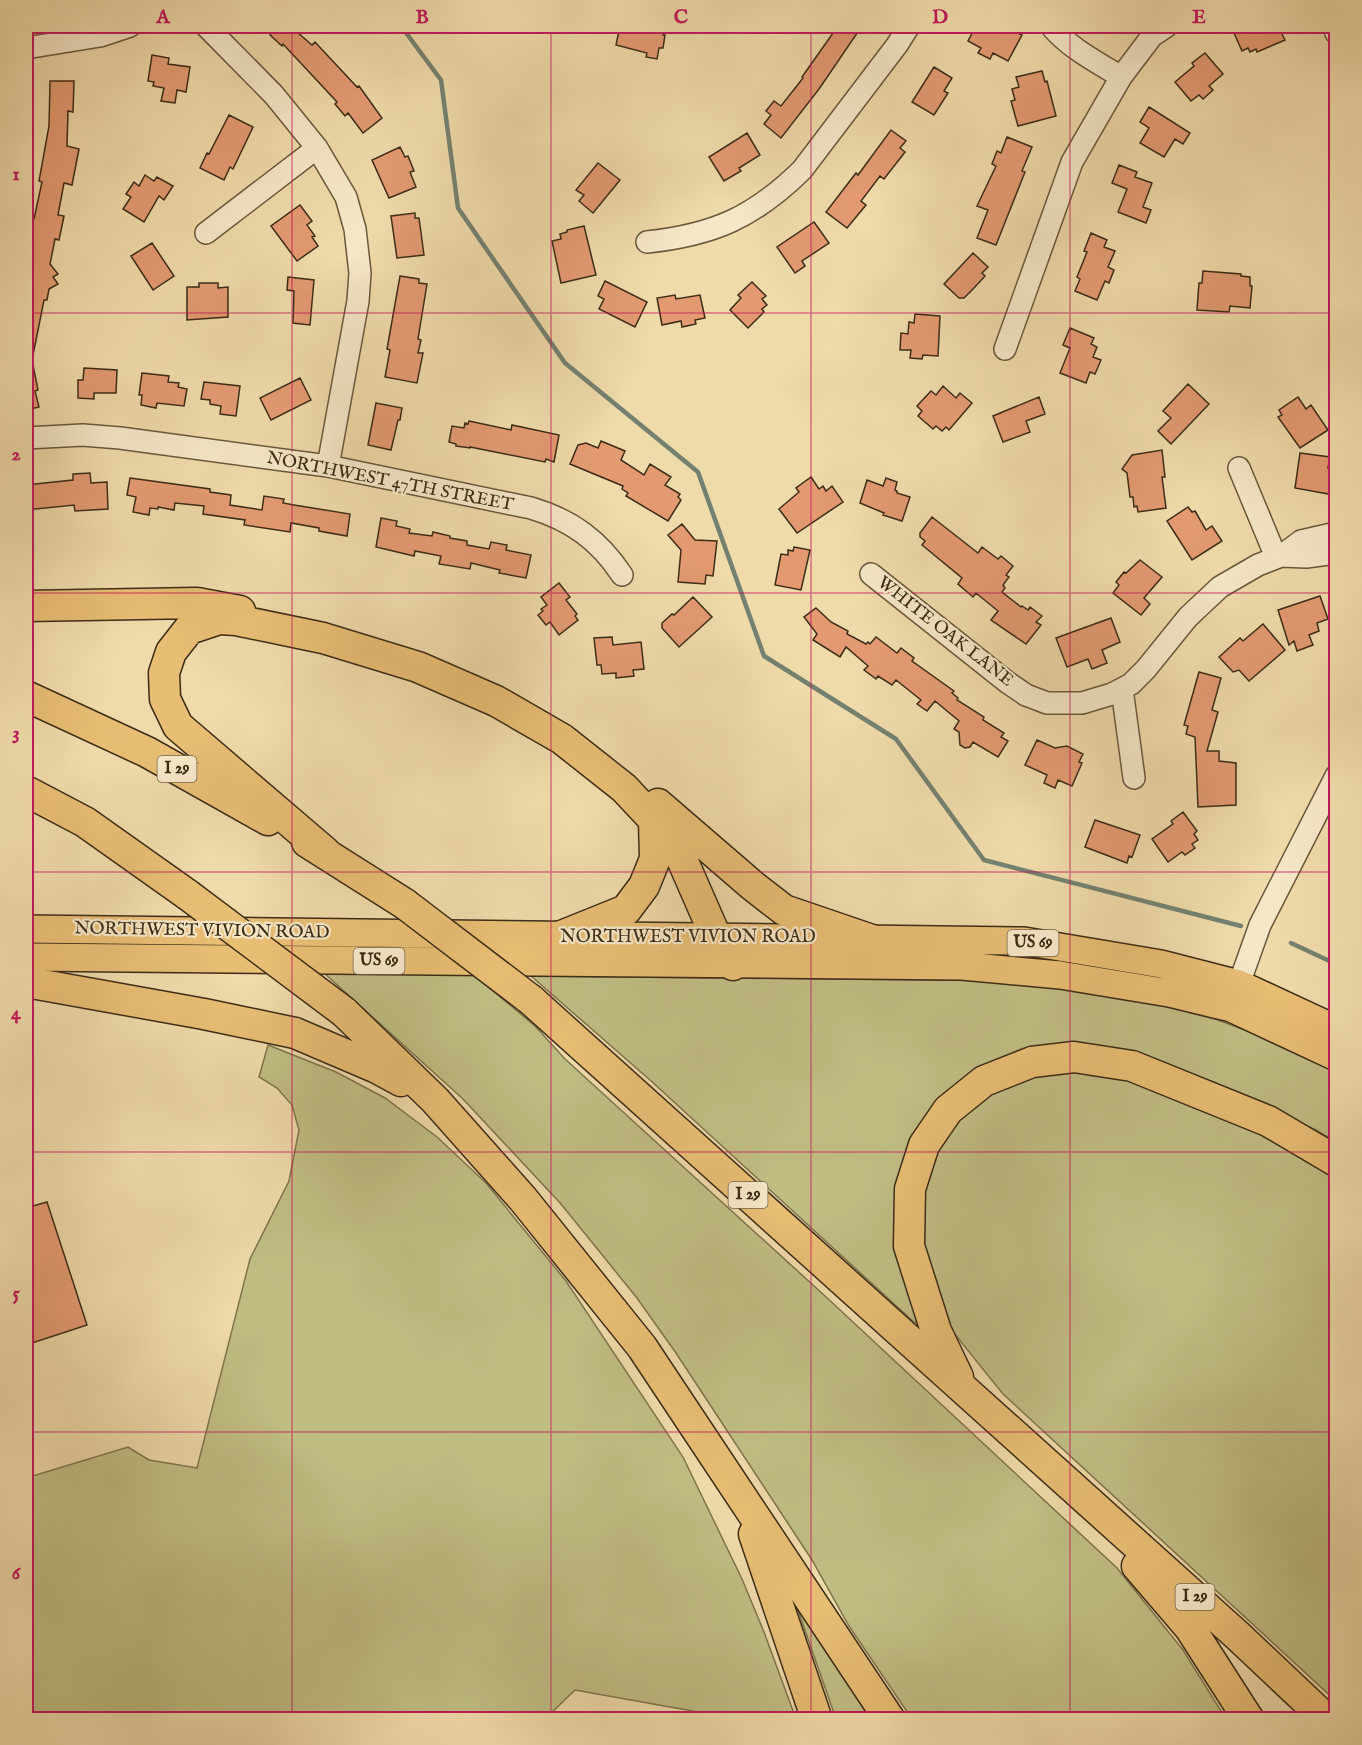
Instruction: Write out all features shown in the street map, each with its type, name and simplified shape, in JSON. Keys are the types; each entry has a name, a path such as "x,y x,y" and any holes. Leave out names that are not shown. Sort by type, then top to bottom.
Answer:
{"highway":[{"path":"26,606 198,603 291,620 378,642 515,697 536,709 577,734 784,910 869,939"},
{"path":"325,852 178,726 165,699 164,673 171,652 189,629 219,619 236,620 323,638 418,668 496,700 562,739 624,788 654,820 681,857 716,937 732,965"},
{"name":"I 29","path":"26,696 147,752 325,852 405,904 531,1000 1062,1477 1327,1719"},
{"path":"26,790 85,822 188,895 344,1012 435,1100 523,1199 642,1347 890,1719"},
{"path":"559,937 626,910 644,886 655,859 654,820"},
{"path":"26,982 295,1033 377,1068 435,1100"},
{"path":"965,1390 936,1331 909,1246 910,1189 924,1146 948,1110 984,1081 1032,1062 1074,1057 1132,1066 1268,1121 1336,1161"},
{"path":"1062,1477 1190,1628 1249,1719"},
{"path":"742,1497 818,1719"}],"main road":[{"name":"NORTHWEST VIVION ROAD","path":"26,929 1024,941 1161,964 1235,996 1336,1029"},
{"name":"NORTHWEST VIVION ROAD","path":"26,957 962,966 1060,975 1168,993 1235,996 1336,1057"}],"street":[{"path":"26,48 99,36 130,26"},
{"path":"206,26 274,95 317,148 346,197 355,229 360,273 358,301 328,466"},
{"path":"647,243 681,239 725,225 746,215 784,188 802,170 909,26"},
{"path":"1051,26 1062,38 1121,77"},
{"path":"1005,350 1072,162 1121,77 1152,36 1167,26"},
{"path":"1334,26 1336,33"},
{"path":"206,233 317,148"},
{"name":"NORTHWEST 47TH STREET","path":"26,438 83,435 120,438 328,466 549,514 584,532 611,559 622,575"},
{"path":"1239,468 1279,557"},
{"name":"WHITE OAK LANE","path":"871,574 1006,682 1026,695 1047,703 1082,703 1102,698 1122,689 1146,669 1204,601 1238,575 1279,557 1301,541 1336,533"},
{"name":"WHITE OAK LANE","path":"1279,557 1306,557 1336,553"},
{"path":"1122,689 1134,778"},
{"path":"1235,996 1260,925 1336,776"}],"shaded area":[{"path":"324,973 472,973 535,1026 565,1059 825,1296 1117,1568 1183,1650 1226,1719 912,1719 849,1626 812,1560 676,1353 637,1298 561,1204 463,1099"},
{"path":"531,976 1019,981 1142,1000 1215,1019 1299,1050 1336,1069 1336,1142 1316,1130 1219,1089 1052,1049 921,1133 920,1317 915,1323 650,1080"},
{"path":"268,1045 336,1072 385,1098 437,1137 486,1183 566,1281 683,1457 742,1579 796,1719 707,1719 698,1712 575,1690 545,1719 26,1719 26,1478 128,1447 149,1460 197,1468 250,1259 289,1181 299,1130 292,1105 277,1088 259,1077"},
{"path":"1064,1069 1105,1073 1157,1087 1277,1138 1336,1173 1336,1701 1003,1394 949,1327 919,1243 925,1170 965,1111 1013,1080"},
{"path":"799,1613 805,1617 871,1719 836,1719"}],"building":[{"path":"278,26 290,26 312,45 315,42 357,87 359,86 382,118 363,133 348,113 345,116 335,104 337,102 283,44 282,46 270,35"},
{"path":"620,26 664,26 663,48 659,48 657,59 646,57 647,53 616,45"},
{"path":"838,26 862,26 819,89 781,138 764,124 771,115 766,111 774,101 781,106"},
{"path":"976,26 1004,26 1022,35 1008,61 993,53 990,59 978,53 981,48 968,41"},
{"path":"1251,26 1278,26 1285,40 1257,52 1256,49 1250,52 1248,48 1242,51 1234,33"},
{"path":"1205,53 1223,74 1209,86 1213,90 1203,99 1199,95 1191,101 1175,82 1194,66 1192,63"},
{"path":"152,55 169,58 168,64 190,67 186,92 177,90 175,103 161,101 164,88 153,86 154,82 148,81"},
{"path":"934,67 952,78 944,91 948,93 934,115 912,102"},
{"path":"1042,71 1045,82 1047,81 1056,116 1018,126 1011,101 1015,100 1012,89 1019,87 1016,77"},
{"path":"50,81 74,81 73,112 68,111 67,146 79,149 72,185 64,183 58,215 64,216 59,240 55,239 50,264 58,274 53,277 58,284 49,289 47,300 44,300 32,360 39,407 26,410 26,261 31,234 28,233 31,219 34,219 42,182 39,181 49,126"},
{"path":"1149,107 1190,133 1183,144 1175,139 1164,157 1140,143 1149,128 1140,122"},
{"path":"229,115 253,127 233,169 230,167 224,180 200,168"},
{"path":"891,130 906,141 900,148 905,152 884,179 880,176 861,201 866,205 847,228 826,212 856,173 858,175"},
{"path":"747,133 760,155 739,168 741,171 724,181 709,157"},
{"path":"1007,137 1032,147 1022,171 1025,172 996,245 977,238 988,210 977,206 996,166 992,164 997,151 1001,153"},
{"path":"400,147 405,157 408,156 414,171 410,172 416,187 389,198 372,160"},
{"path":"598,163 620,180 593,213 579,201 584,195 576,190"},
{"path":"1119,165 1137,172 1135,177 1152,183 1143,207 1151,210 1146,223 1118,212 1127,189 1112,183"},
{"path":"145,175 154,181 157,177 173,186 164,200 159,196 144,222 123,209 131,197 126,194 134,182 139,186"},
{"path":"300,205 312,221 307,225 315,236 312,237 318,246 297,261 271,226"},
{"path":"415,213 415,218 419,218 424,255 397,258 391,216"},
{"path":"814,222 829,243 802,261 805,266 795,273 777,247"},
{"path":"584,226 596,275 561,283 552,241 561,239 560,234 567,230"},
{"path":"1091,233 1107,240 1104,247 1115,251 1108,267 1114,270 1109,283 1105,281 1097,300 1075,291 1080,279 1077,277 1087,252 1084,251"},
{"path":"152,243 174,276 153,290 131,256"},
{"path":"973,253 988,267 982,273 985,276 974,288 964,298 959,298 944,284"},
{"path":"1203,271 1241,274 1241,276 1250,277 1250,286 1252,286 1250,308 1230,306 1229,312 1197,310 1199,283 1202,283"},
{"path":"400,276 419,279 419,283 427,284 418,339 421,340 418,353 423,353 417,383 385,377 390,350 387,349"},
{"path":"288,277 314,280 310,325 293,323 294,291 287,290"},
{"path":"605,281 647,302 635,327 599,309 604,299 598,296"},
{"path":"752,282 766,296 762,299 767,305 762,309 764,312 748,328 730,310 741,298 738,295"},
{"path":"199,283 218,283 218,288 228,287 228,317 187,320 187,287 199,287"},
{"path":"675,295 676,299 700,295 705,318 695,320 696,324 682,327 681,321 662,325 657,298"},
{"path":"915,314 940,316 938,356 923,355 922,359 910,358 911,350 900,350 901,333 908,334 909,322 914,323"},
{"path":"1070,328 1094,338 1091,344 1097,347 1093,357 1101,360 1095,374 1090,372 1086,383 1060,373 1070,348 1063,345"},
{"path":"84,368 117,370 116,393 94,393 94,399 78,398 78,380 83,380"},
{"path":"142,373 169,376 168,382 179,383 178,387 187,389 184,406 157,403 156,408 141,405 142,395 139,395"},
{"path":"300,378 311,400 271,420 260,398"},
{"path":"204,382 240,386 236,416 220,414 221,406 210,404 210,400 201,399"},
{"path":"1188,384 1209,404 1171,444 1158,431 1171,418 1163,411"},
{"path":"943,386 956,398 960,393 972,403 949,430 946,427 942,431 936,426 933,429 918,416 922,411 917,406 931,391 936,395"},
{"path":"1039,397 1045,414 1026,421 1030,432 1003,442 993,416"},
{"path":"1298,397 1306,409 1311,405 1328,430 1300,448 1278,417 1282,415 1279,410"},
{"path":"376,403 402,408 391,450 368,445"},
{"path":"469,421 511,430 512,425 559,435 554,462 456,446 449,442 452,426 464,428 465,423 468,424"},
{"path":"601,441 625,451 621,460 644,475 650,464 671,477 665,485 680,494 678,497 681,500 668,521 626,496 628,493 622,489 623,486 570,464 578,445 586,443 598,448"},
{"path":"1162,450 1165,477 1162,477 1166,508 1138,512 1137,506 1134,507 1133,497 1130,497 1127,473 1122,469 1132,455"},
{"path":"1300,453 1330,457 1328,468 1336,469 1334,495 1295,488"},
{"path":"90,473 91,483 107,482 108,509 75,511 74,505 26,510 26,485 73,480 73,474"},
{"path":"811,477 819,489 823,486 826,491 832,486 843,502 797,533 779,509 799,492 796,488"},
{"path":"130,478 210,489 210,492 231,495 230,505 262,510 264,496 284,499 283,503 350,514 347,536 291,523 290,532 244,525 245,520 203,514 204,506 175,503 174,510 150,508 149,515 133,512 136,497 127,495"},
{"path":"886,478 897,482 895,490 897,493 910,497 902,521 883,515 884,513 860,503 867,480 883,486"},
{"path":"1188,507 1192,512 1195,511 1206,530 1212,526 1222,541 1192,560 1167,521"},
{"path":"932,517 978,553 982,547 998,559 1001,556 1013,566 1006,575 1009,577 1003,585 1005,588 1002,592 1021,607 1028,610 1030,607 1042,616 1036,622 1041,625 1026,644 991,620 998,611 976,593 973,597 958,584 962,578 922,545 925,541 920,537 920,533"},
{"path":"381,518 397,521 396,526 410,529 409,533 432,536 433,532 467,541 467,545 489,549 491,542 507,545 506,550 531,555 526,578 499,573 500,570 471,563 470,569 439,564 441,556 415,551 414,556 376,547"},
{"path":"682,524 695,540 717,541 713,576 706,575 705,584 678,582 681,550 668,535"},
{"path":"794,547 810,550 801,590 775,585 781,554 788,555 788,550 793,551"},
{"path":"1140,560 1162,577 1144,598 1150,604 1141,615 1113,593 1119,585 1116,582 1124,572 1126,573"},
{"path":"559,583 570,597 566,600 577,614 575,616 578,620 559,635 550,622 546,625 538,615 547,605 541,597"},
{"path":"1320,596 1328,619 1317,623 1319,631 1309,635 1313,645 1297,651 1294,641 1289,645 1278,610"},
{"path":"693,597 712,617 679,647 662,628 662,623"},
{"path":"816,608 831,622 848,631 847,634 866,644 868,642 870,644 876,637 897,653 901,648 914,658 912,661 954,691 952,693 958,698 957,700 1004,733 1001,737 1008,741 998,757 973,742 970,747 965,748 960,745 959,732 954,729 959,721 935,701 927,711 917,704 921,700 896,680 892,685 878,676 876,679 864,670 868,666 846,647 840,657 813,640 817,634 804,617"},
{"path":"1111,618 1120,642 1102,650 1107,663 1092,669 1088,659 1067,667 1056,638"},
{"path":"1263,624 1285,650 1249,681 1239,670 1233,672 1219,657 1240,638 1243,641"},
{"path":"612,637 613,645 641,642 644,669 633,670 634,676 616,678 616,673 602,674 601,665 597,665 594,638"},
{"path":"1199,672 1221,678 1212,710 1218,712 1207,751 1219,751 1219,761 1236,763 1236,805 1198,807 1195,737 1186,734 1188,726 1184,725"},
{"path":"1037,740 1055,748 1067,746 1083,754 1079,762 1082,763 1072,786 1058,780 1055,788 1044,783 1047,775 1025,765"},
{"path":"1183,812 1197,831 1194,834 1198,840 1192,844 1195,848 1185,855 1182,852 1168,862 1152,839 1173,824 1171,821"},
{"path":"1095,820 1140,835 1132,857 1129,856 1127,863 1085,847"},
{"path":"47,1202 87,1325 26,1345 26,1208"}],"waterway":[{"path":"401,26 441,80 458,208 565,363 698,472 764,656 896,739 984,860 1241,926"},
{"path":"1291,943 1336,964"}]}
